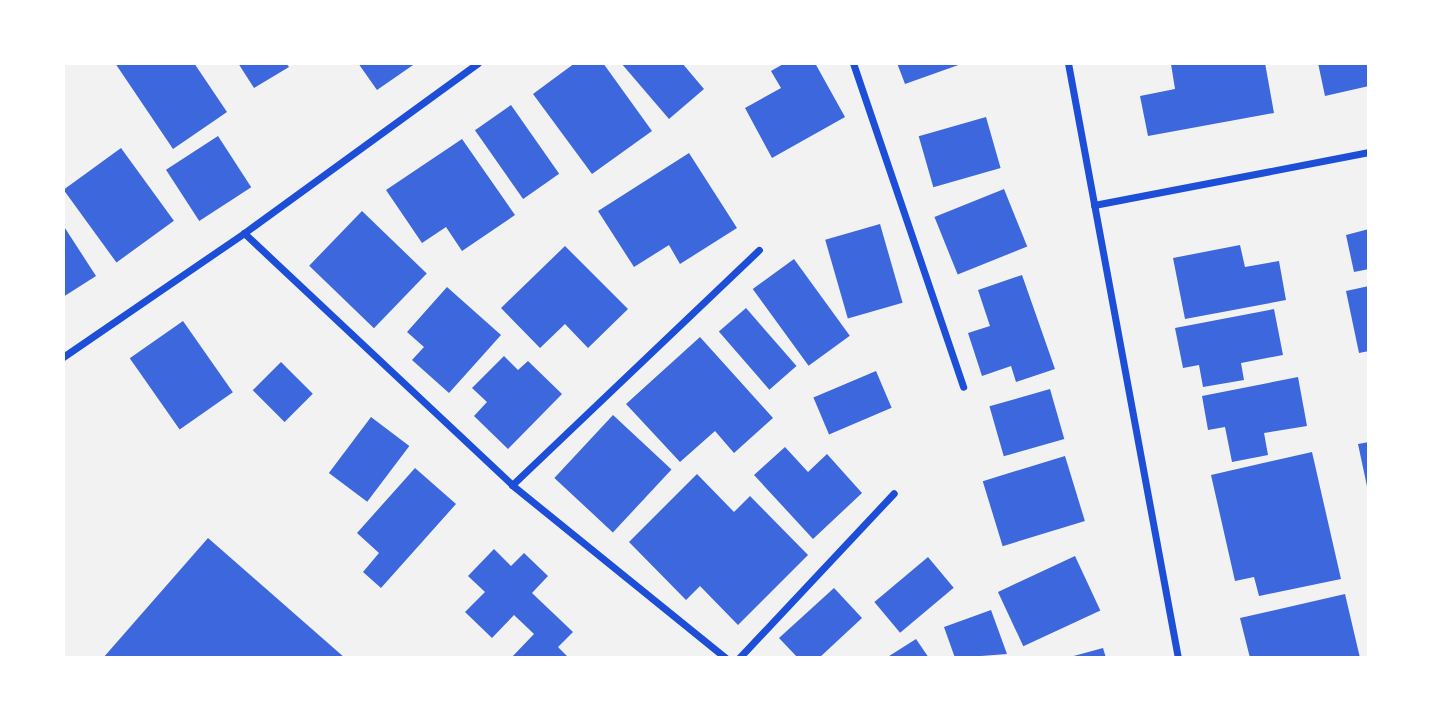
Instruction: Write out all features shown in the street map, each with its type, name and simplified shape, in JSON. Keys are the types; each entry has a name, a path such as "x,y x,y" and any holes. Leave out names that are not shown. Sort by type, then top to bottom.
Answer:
{"street":[{"path":"63,357 244,233 478,63"},
{"path":"853,63 963,387"},
{"path":"1068,63 1178,658"},
{"path":"1094,205 1369,152"},
{"path":"244,233 512,485 726,658"},
{"path":"512,485 760,250"},
{"path":"739,658 894,493"}],"building":[{"path":"115,63 194,63 227,112 173,149"},
{"path":"238,63 286,63 289,67 254,88"},
{"path":"358,63 416,63 377,90"},
{"path":"575,63 603,63 652,131 592,174 533,94"},
{"path":"621,63 682,63 704,89 669,119"},
{"path":"785,63 815,63 845,117 772,158 745,108 781,88 771,71"},
{"path":"897,63 964,63 905,84"},
{"path":"1265,63 1274,113 1148,136 1140,96 1175,89 1171,64"},
{"path":"1318,63 1369,63 1369,86 1325,96"},
{"path":"511,105 559,174 523,199 475,130"},
{"path":"986,117 1001,168 933,187 919,136"},
{"path":"218,136 251,187 199,221 166,170"},
{"path":"462,139 515,215 462,251 446,227 422,243 386,190"},
{"path":"121,148 174,221 116,263 64,190"},
{"path":"689,153 737,228 680,264 669,245 634,267 598,211"},
{"path":"1004,189 1027,246 958,275 934,217"},
{"path":"362,211 427,274 374,328 309,266"},
{"path":"880,224 903,303 848,319 825,240"},
{"path":"63,225 96,276 63,297"},
{"path":"1369,229 1369,269 1354,272 1346,235"},
{"path":"1240,245 1245,267 1279,261 1286,300 1185,319 1173,258"},
{"path":"565,246 628,309 588,348 565,324 540,348 501,308"},
{"path":"794,259 850,336 809,366 753,289"},
{"path":"1022,275 1055,369 1016,382 1011,366 982,376 968,333 990,326 978,290"},
{"path":"1369,286 1369,351 1359,353 1346,291"},
{"path":"447,287 501,335 449,393 412,360 424,347 407,332"},
{"path":"746,308 797,366 769,390 719,332"},
{"path":"1274,309 1283,355 1241,363 1244,380 1203,387 1199,365 1183,368 1175,328"},
{"path":"183,321 233,392 180,430 130,358"},
{"path":"700,337 773,418 734,453 715,431 680,462 626,404"},
{"path":"504,356 518,370 528,361 562,394 508,449 474,416 487,402 472,388"},
{"path":"281,362 313,394 285,422 253,390"},
{"path":"876,371 892,408 829,434 813,398"},
{"path":"1298,377 1307,426 1264,433 1268,455 1232,462 1225,427 1208,430 1202,396"},
{"path":"1050,389 1064,439 1004,456 989,406"},
{"path":"613,415 672,470 613,532 554,478"},
{"path":"371,417 409,446 367,502 329,473"},
{"path":"1369,442 1369,491 1368,491 1358,444"},
{"path":"785,447 808,472 827,454 862,493 813,539 754,475"},
{"path":"1312,452 1341,579 1259,596 1254,577 1235,581 1211,475"},
{"path":"1065,456 1085,521 1003,546 983,481"},
{"path":"415,468 456,504 381,588 363,572 379,553 357,533"},
{"path":"697,474 734,512 750,496 808,555 738,625 700,586 686,600 629,542"},
{"path":"208,538 345,658 103,658"},
{"path":"494,549 511,566 524,553 548,576 532,593 573,632 558,647 569,658 511,658 534,634 514,615 492,638 465,612 485,592 468,576"},
{"path":"1075,556 1100,610 1023,646 998,592"},
{"path":"928,557 954,588 900,633 874,602"},
{"path":"834,588 862,618 819,658 798,658 779,638"},
{"path":"1345,594 1360,658 1250,658 1240,618"},
{"path":"991,610 1007,654 955,658 944,627"},
{"path":"916,639 929,658 886,658"},
{"path":"1103,648 1106,658 1070,658 1070,657"}]}
